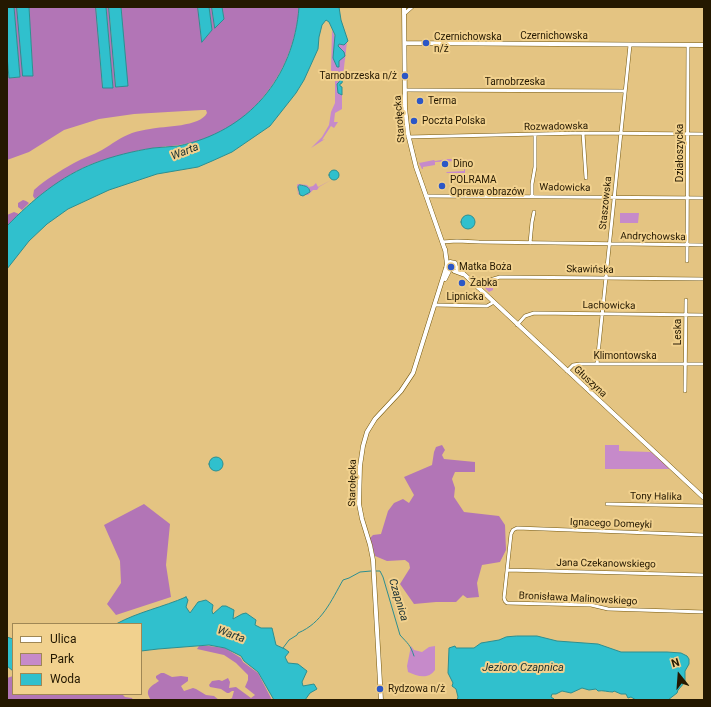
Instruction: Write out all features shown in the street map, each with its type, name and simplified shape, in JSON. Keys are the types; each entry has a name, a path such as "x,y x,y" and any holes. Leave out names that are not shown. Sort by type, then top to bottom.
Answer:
{"street":[{"name":"Starołęcka","path":"381,700 373,560 359,504 361,454 365,439 373,423 401,391 413,373 448,266 445,249 426,196 408,138 405,90 404,7"},
{"path":"404,14 412,7"},
{"name":"Czernichowska","path":"404,43 704,45"},
{"name":"Staszowska","path":"597,364 630,45"},
{"name":"Działoszycka","path":"687,261 688,45"},
{"name":"Tarnobrzeska","path":"405,90 625,91"},
{"path":"583,133 586,178"},
{"name":"Rozwadowska","path":"408,138 583,133 704,134"},
{"path":"532,196 532,184 535,167 534,135"},
{"name":"Wadowicka","path":"426,196 704,198"},
{"path":"530,243 534,212"},
{"name":"Andrychowska","path":"442,242 704,245"},
{"name":"Głuszyna","path":"448,266 455,263 455,269 466,276 704,498"},
{"path":"448,266 455,269"},
{"name":"Skawińska","path":"478,288 490,280 500,277 704,280"},
{"name":"Leska","path":"686,300 686,364"},
{"name":"Lipnicka","path":"435,305 487,306 494,302"},
{"name":"Lachowicka","path":"517,324 525,316 530,314 704,315"},
{"name":"Klimontowska","path":"567,371 575,364 704,364"},
{"path":"685,390 686,364"},
{"name":"Tony Halika","path":"607,504 704,506"},
{"name":"Ignacego Domeyki","path":"517,528 704,535"},
{"name":"Bronisława Malinowskiego","path":"517,528 510,534 504,598 504,601 507,603 591,605 608,609 704,612"},
{"name":"Jana Czekanowskiego","path":"507,570 704,575"}],"green space":[{"path":"332,30 335,37 333,58 339,61 344,52 338,46 339,44 344,45 347,42 343,76 339,72 338,73 340,94 342,95 342,109 335,113 334,122 338,122 334,128 331,126 322,140 325,139 311,148 322,137 329,125 331,112 335,103 335,79 331,70"},
{"path":"465,159 465,173 446,173 464,171 464,169 458,167 457,161 435,162 435,165 423,167 423,169 419,163 434,160"},
{"path":"331,180 319,187 317,190 313,190 308,195 304,195 309,193 310,190 306,186 300,185 298,192 300,195 298,194 297,185 298,184 307,185 309,187 316,183 318,187"},
{"path":"620,213 639,213 638,223 620,223"},
{"path":"493,280 496,284 491,285 493,290 489,292 483,286"},
{"path":"605,445 619,445 619,451 651,452 671,469 605,469"},
{"path":"411,646 414,650 422,652 429,647 435,646 435,670 432,673 422,676 408,672 407,666"}],"shaded area":[{"path":"14,7 17,7 24,76 33,75 29,7 96,7 103,88 113,87 106,7 109,7 116,87 127,85 121,7 198,7 202,41 212,30 209,7 212,7 215,27 224,19 222,7 299,7 296,29 290,50 281,70 270,88 256,105 240,120 201,140 139,151 89,165 57,183 35,199 33,196 34,190 48,179 74,163 102,150 124,136 134,132 190,123 203,118 207,113 206,110 202,110 134,114 99,119 64,130 29,152 7,160 7,56 9,78 20,77"},
{"path":"23,200 29,203 22,210 18,207 18,203"},
{"path":"14,212 19,214 7,226 7,215"},
{"path":"442,445 445,450 442,455 444,459 475,462 475,472 455,472 452,479 455,488 454,497 464,512 499,516 505,525 506,550 500,562 482,565 477,583 479,597 467,598 463,595 456,602 414,604 400,584 410,568 409,563 405,560 387,561 375,556 370,538 373,535 381,534 388,511 394,503 403,499 409,503 414,495 404,477 432,465 436,447"},
{"path":"144,504 170,524 166,565 171,597 116,615 107,604 121,583 120,561 104,525"},
{"path":"199,646 225,648 241,658 243,662 258,673 272,700 228,700 232,698 234,691 227,693 221,689 210,687 209,685 212,681 222,681 228,678 230,682 229,688 236,687 251,698 255,695 245,687 248,680 248,675 236,663 224,655 197,649"},
{"path":"161,673 172,677 188,677 188,681 181,686 184,691 193,688 206,695 214,696 219,700 151,700 148,691 159,681 156,676"},
{"path":"12,676 12,695 123,695 125,697 132,698 133,700 7,700 7,678"}],"water":[{"path":"7,7 14,7 20,77 9,78 7,56"},
{"path":"17,7 29,7 33,76 23,76"},
{"path":"96,7 106,7 113,88 103,88"},
{"path":"109,7 121,7 128,86 116,87"},
{"path":"198,7 209,7 212,30 202,42"},
{"path":"212,7 222,7 224,19 215,28"},
{"name":"Warta","path":"299,7 339,7 341,20 348,41 344,45 339,44 338,46 344,52 345,56 339,61 339,67 337,67 333,58 335,35 329,22 326,20 322,25 318,49 304,80 296,93 270,126 232,152 198,167 157,174 109,190 68,209 47,224 29,241 7,269 7,226 37,198 59,182 82,168 109,158 146,149 178,146 203,139 226,128 246,115 263,98 277,78 288,57 295,33"},
{"path":"339,72 343,76 342,83 340,84 342,87 342,95 338,93 337,84 339,82"},
{"path":"332,170 336,170 338,171 338,179 332,180 329,177 329,173"},
{"path":"300,185 308,187 310,192 303,196 300,195 298,187"},
{"path":"468,215 473,217 475,222 473,227 468,229 463,227 461,222 463,217"},
{"path":"213,457 219,457 223,461 223,467 219,471 213,471 209,467 209,461"},
{"name":"Warta","path":"186,597 188,600 186,607 190,613 198,602 206,600 213,605 213,614 222,606 226,606 234,610 233,619 246,613 256,620 255,625 261,628 272,628 276,645 289,652 285,657 288,663 298,664 307,671 302,682 303,686 314,684 317,689 310,693 305,700 274,700 258,672 244,661 241,656 225,648 209,645 142,651 142,623 118,623 133,616"},
{"name":"Jezioro Czapnica","path":"517,636 537,636 557,641 598,644 621,652 681,653 687,656 689,659 689,664 685,671 685,682 677,693 668,700 636,700 631,697 628,698 626,694 621,694 614,691 598,691 596,689 589,690 582,688 571,693 562,691 552,694 551,697 554,699 549,700 457,700 458,697 456,689 452,686 453,683 448,673 449,648 455,646 456,648 474,648 481,643"},
{"path":"7,637 12,639 12,670 7,666"}],"waterway":[{"name":"Czapnica","path":"283,648 289,640 306,629 320,617 343,580 360,572 371,571"},
{"name":"Czapnica","path":"376,571 380,571 383,577 400,635 410,646 414,656"}],"place":[{"name":"Czernichowska n/ż","path":"426,43"},
{"name":"Tarnobrzeska n/ż","path":"405,76"},
{"name":"Terma","path":"420,101"},
{"name":"Poczta Polska","path":"414,121"},
{"name":"Dino","path":"445,164"},
{"name":"POLRAMA Oprawa obrazów","path":"442,186"},
{"name":"Matka Boża","path":"451,267"},
{"name":"Żabka","path":"462,283"},
{"name":"Rydzowa n/ż","path":"380,689"}]}
